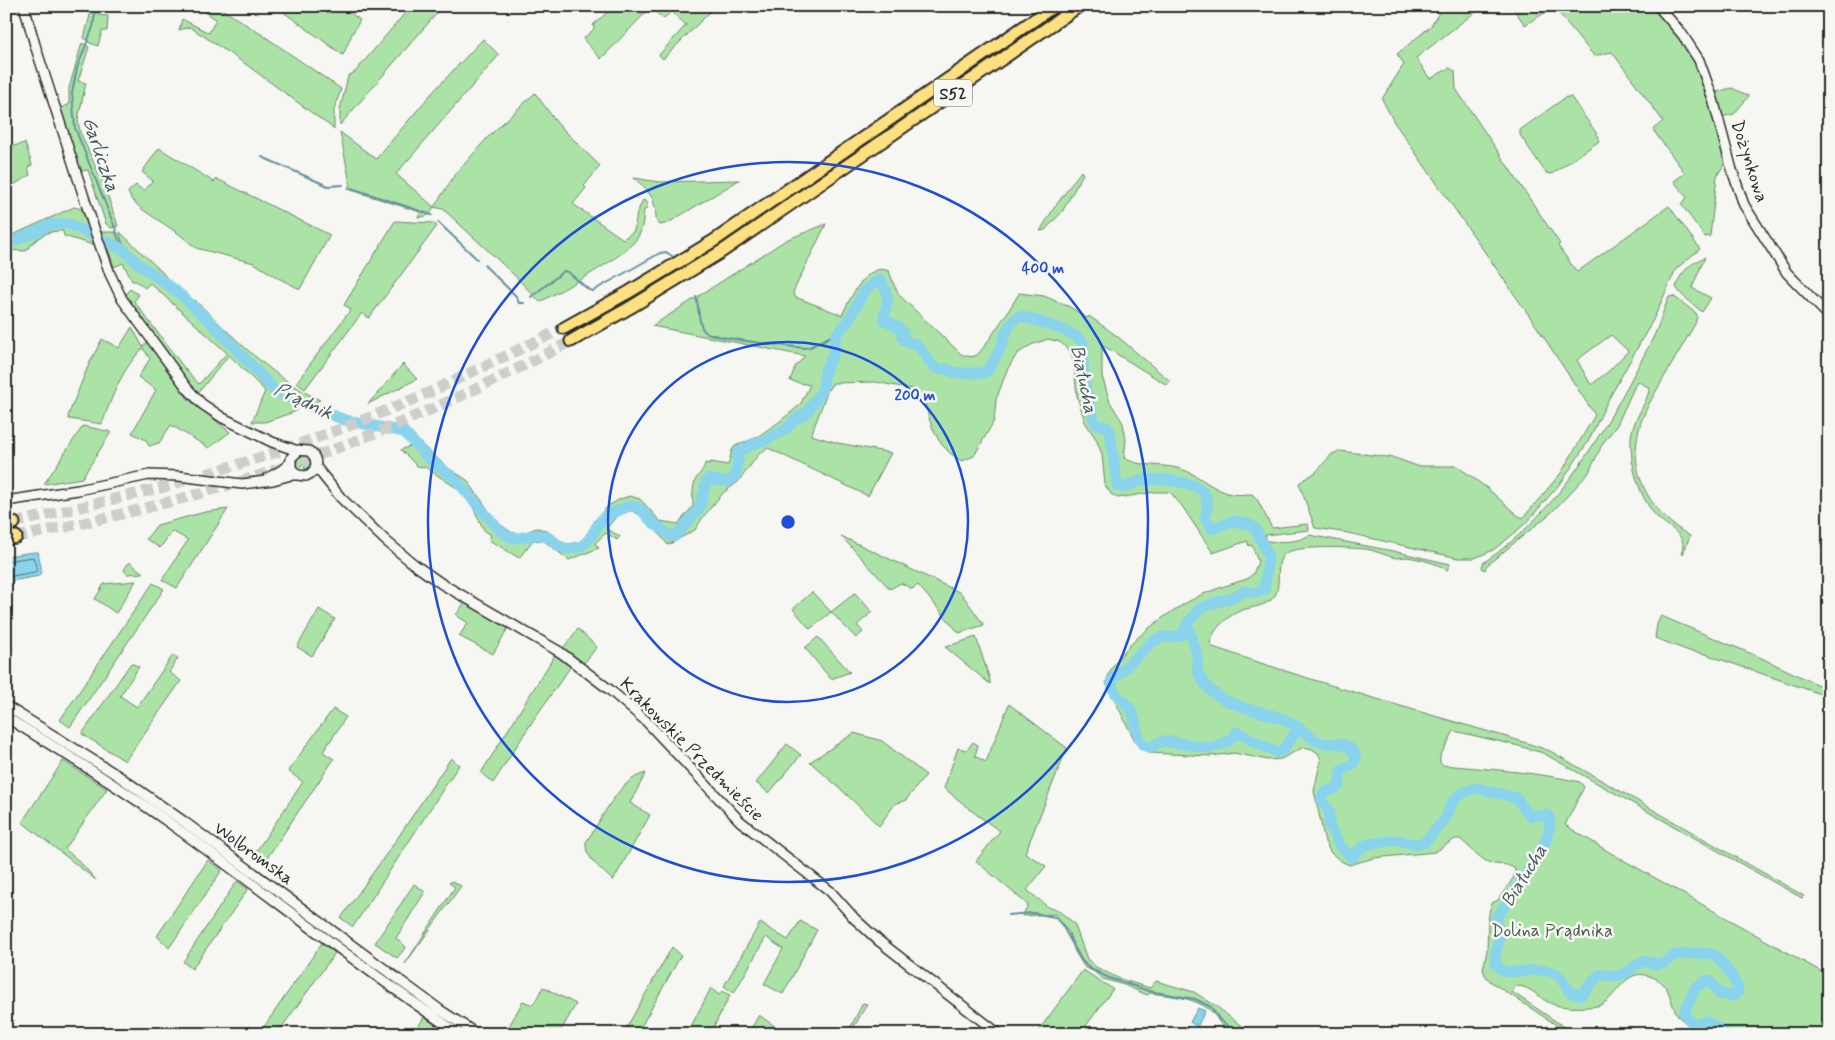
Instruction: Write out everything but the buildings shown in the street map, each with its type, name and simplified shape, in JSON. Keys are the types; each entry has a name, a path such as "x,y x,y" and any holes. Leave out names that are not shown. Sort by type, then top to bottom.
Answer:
{"highway":[{"name":"S52","path":"564,328 629,292 715,240 1054,6"},
{"name":"S52","path":"571,341 645,299 724,250 1079,6"}],"main road":[{"path":"6,501 78,490 149,475 179,476 235,483 261,482 297,475 308,476 316,467 316,460 312,453 272,442 223,418 202,404 190,392 122,299 101,250 24,6"},
{"name":"Dożynkowa","path":"1658,6 1682,34 1699,60 1713,99 1732,170 1744,205 1774,256 1787,273 1829,316"},
{"path":"272,442 287,455 292,470 297,475"},
{"path":"261,482 282,470 290,462 292,455 299,450"},
{"name":"Krakowskie Przedmieście","path":"316,467 332,490"},
{"name":"Krakowskie Przedmieście","path":"308,476 314,477 332,490 386,541 442,584 560,652 603,684 646,721 740,821 830,891 853,917 879,941 998,1034"},
{"name":"Wolbromska","path":"6,706 144,794 440,1010 477,1034"},
{"name":"Wolbromska","path":"6,718 112,783 169,822 379,977 460,1034"}],"green space":[{"path":"90,6 99,6 98,15 108,16 107,31 102,31 98,46 84,38 90,15"},
{"path":"204,6 217,6 341,89 334,110 334,129 244,63 190,27 179,30 182,19 209,33 216,19 201,10"},
{"path":"275,6 341,6 360,20 343,55"},
{"path":"411,6 443,6 340,125 340,110 348,76 355,72"},
{"path":"614,6 676,6 664,19 650,8 601,59 583,39 594,29 593,25"},
{"path":"681,6 716,6 663,59 659,55 686,25 674,14"},
{"path":"1443,6 1483,6 1416,58 1430,79 1449,68 1455,71 1456,89 1560,244 1558,246 1577,272 1669,206 1700,249 1676,269 1653,320 1607,402 1589,440 1563,480 1527,522 1493,550 1475,558 1458,558 1348,533 1315,528 1299,483 1316,472 1332,454 1340,451 1395,458 1417,466 1457,466 1523,518 1561,473 1595,415 1535,324 1394,122 1382,99 1404,64 1397,54 1431,26","holes":["1611,335 1628,351 1609,371 1591,385 1577,360"]},
{"path":"1511,6 1652,6 1672,28 1689,51 1701,76 1726,161 1717,176 1710,236 1705,237 1681,204 1687,198 1674,181 1685,173 1653,130 1663,121 1612,52 1594,56 1554,7 1525,25"},
{"path":"483,39 499,55 396,174 434,207 429,215 418,218 420,212 348,189 350,183 340,132 376,159 432,93"},
{"path":"82,43 89,47 78,81 86,83 78,119 80,132 104,185 118,226 111,228 106,224 88,170 82,171 76,160 59,108 69,105 69,88"},
{"path":"1732,88 1749,96 1734,114 1722,117 1716,92"},
{"path":"535,93 557,123 600,166 573,204 623,239 634,231 637,213 643,200 647,202 641,231 631,245 608,263 540,302 511,272 443,209 434,207 454,176 489,136"},
{"path":"1566,97 1571,97 1599,137 1598,142 1552,174 1546,173 1520,135 1520,130"},
{"path":"25,143 32,165 28,167 30,175 12,186 6,179 6,148"},
{"path":"159,148 214,182 217,179 330,235 300,289 254,263 196,248 143,210 131,199 128,192 136,185 144,191 153,181 142,172"},
{"path":"1081,171 1083,174 1062,212 1045,230 1040,231 1054,208"},
{"path":"634,178 659,182 739,180 668,223 660,225 656,220 655,207 651,196"},
{"path":"74,207 82,209 93,245 64,236 63,231 57,231 42,236 33,242 26,251 6,250 6,238"},
{"path":"395,221 433,223 437,226 369,318 362,313 305,389 296,383 351,309 344,305"},
{"name":"Dolina Prądnika","path":"826,224 793,292 795,297 842,315 860,283 867,276 881,269 889,271 900,296 961,354 971,357 980,352 1019,293 1044,296 1070,307 1087,318 1089,316 1117,336 1170,381 1167,385 1102,345 1102,376 1110,402 1123,423 1126,440 1124,458 1136,463 1184,470 1228,493 1252,494 1257,499 1272,528 1308,524 1309,530 1265,535 1267,541 1294,541 1309,535 1450,564 1447,570 1423,560 1407,557 1394,558 1363,549 1312,548 1290,551 1284,554 1281,559 1278,586 1273,598 1263,605 1240,611 1229,617 1215,632 1210,644 1213,647 1291,673 1550,751 1804,896 1802,898 1543,753 1454,731 1440,756 1442,765 1529,773 1580,782 1584,787 1565,825 1609,852 1829,976 1829,1034 1703,1034 1681,1019 1667,989 1657,979 1649,976 1632,976 1604,1003 1592,1007 1555,1005 1526,988 1515,986 1512,992 1575,1034 1570,1034 1491,982 1483,969 1487,951 1488,920 1491,903 1497,901 1514,877 1515,869 1508,865 1495,864 1484,860 1460,839 1455,839 1435,852 1374,858 1349,865 1341,861 1331,853 1325,842 1314,791 1321,759 1318,753 1312,749 1304,747 1281,759 1268,760 1234,753 1211,756 1149,753 1141,748 1135,741 1106,683 1111,670 1131,644 1158,621 1199,596 1247,579 1253,574 1258,562 1252,545 1249,546 1247,541 1213,553 1182,506 1170,492 1155,492 1118,498 1111,494 1105,485 1102,454 1096,439 1085,422 1077,396 1071,352 1060,342 1048,339 1031,345 1017,354 1007,370 996,400 994,421 974,456 962,461 949,452 939,440 932,427 922,397 917,390 876,382 833,383 828,390 811,435 838,443 891,453 868,496 768,448 759,454 738,482 723,493 695,530 668,545 645,519 627,510 615,518 606,529 620,536 617,540 606,533 595,543 599,548 569,560 544,541 533,540 519,558 489,540 491,535 484,530 467,495 425,467 417,466 401,450 419,442 447,467 467,480 497,522 511,532 519,534 537,528 546,530 567,544 580,542 588,533 595,520 608,506 630,496 640,499 660,521 678,524 693,506 694,484 705,463 709,464 711,462 728,465 735,446 757,437 800,405 810,385 790,381 795,367 805,356 652,326 786,240"},
{"path":"101,232 115,232 119,243 104,239"},
{"path":"120,232 163,273 167,278 166,280 131,254 122,240"},
{"path":"107,246 126,255 197,313 219,335 264,387 298,406 297,411 265,422 252,422 265,391 229,355 198,393 126,296 127,292 130,289 139,295 134,301 185,369 199,384 227,353 150,283 145,288 136,281 132,281 123,263 114,267"},
{"path":"1705,257 1692,288 1711,298 1702,312 1680,293 1676,287 1680,277 1687,269"},
{"path":"1673,296 1696,313 1697,317 1695,324 1645,413 1638,434 1636,450 1641,480 1655,506 1665,517 1690,536 1683,554 1681,553 1683,542 1681,538 1651,510 1641,491 1634,470 1631,448 1632,432 1649,391 1648,387 1637,381 1617,425 1603,443 1588,474 1551,513 1486,566 1485,570 1482,568 1483,563 1512,541 1538,517 1582,461 1620,400 1654,336 1669,297"},
{"path":"195,300 269,368 302,391 320,400 312,404 284,393 271,384 223,330 193,301"},
{"path":"132,327 143,347 147,342 188,399 230,432 209,448 171,425 159,443 149,446 146,440 132,433 156,390 138,377 150,359 143,348 123,374 102,424 69,419 68,416 89,364 102,339 119,348"},
{"path":"403,364 417,379 368,404"},
{"path":"83,426 111,432 82,478 44,484"},
{"path":"301,456 307,456 311,460 311,466 307,469 304,469 305,465 302,464 300,469 297,466 297,459"},
{"path":"228,509 177,588 162,580 188,540 172,531 160,548 146,539 157,525 205,512"},
{"path":"841,536 961,593 984,625 959,633 918,585 912,589 901,583 890,589"},
{"path":"129,562 143,573 127,574 124,570"},
{"path":"136,581 116,613 95,599 104,584"},
{"path":"153,583 164,589 70,727 60,720"},
{"path":"812,592 831,612 810,629 793,609"},
{"path":"855,593 872,612 857,625 863,632 856,638 831,612"},
{"path":"465,602 508,628 493,654 459,636 468,623 456,615"},
{"path":"319,609 335,619 312,656 297,647"},
{"path":"1661,616 1757,656 1829,690 1829,697 1655,638 1657,624"},
{"path":"578,629 597,647 584,663 563,648"},
{"path":"818,637 850,672 831,679 805,648"},
{"path":"976,637 990,680 990,684 945,647"},
{"path":"173,655 178,658 169,672 181,681 125,761 82,734 131,663 139,667 120,696 137,707"},
{"path":"555,655 571,666 493,783 481,773"},
{"path":"1009,704 1067,748 1025,853 1046,866 1027,890 1049,908 1056,909 1074,923 1087,959 1096,967 1120,979 1150,988 1156,981 1194,992 1240,1025 1259,1034 1230,1032 1222,1026 1210,1010 1196,1002 1166,995 1150,993 1147,995 1124,985 1103,979 1093,971 1085,968 1075,952 1069,933 1055,914 1022,916 1028,905 976,861 1000,831 944,788 958,748 967,750 973,742 978,745 975,756 986,762"},
{"path":"333,709 346,717 323,752 334,759 265,861 255,853 303,782 288,771"},
{"path":"6,711 153,804 470,1034 466,1034 406,991 161,812 6,713"},
{"path":"854,733 882,741 926,775 906,800 895,804 879,826 810,762"},
{"path":"787,744 801,755 769,793 756,783"},
{"path":"451,758 459,765 353,927 341,918"},
{"path":"63,761 107,789 65,849 96,880 22,822"},
{"path":"646,773 630,803 650,815 613,881 591,858 586,848 586,842 619,792 627,783"},
{"path":"208,860 222,870 169,948 157,936"},
{"path":"237,881 248,889 192,969 183,962"},
{"path":"452,881 461,886 405,964 455,887 449,883"},
{"path":"414,884 425,892 396,938 406,947 397,958 375,943"},
{"path":"800,921 817,930 783,994 764,984 783,949 766,937 734,993 724,986 760,923 788,940"},
{"path":"322,943 335,953 277,1034 259,1034"},
{"path":"672,947 681,955 637,1034 623,1034"},
{"path":"1083,970 1113,989 1080,1034 1036,1034"},
{"path":"543,987 576,1004 559,1034 512,1034 507,1030 523,1001 533,1005"},
{"path":"711,988 719,995 722,991 730,995 710,1034 687,1034"},
{"path":"863,1003 867,1004 850,1034 847,1034"},
{"path":"759,1015 777,1028 774,1034 748,1034"},
{"path":"424,1017 445,1032 445,1034 414,1034"}],"water":[{"path":"38,552 42,572 39,576 6,582 6,556"},
{"path":"1198,1008 1205,1011 1197,1027 1190,1022"}],"waterway":[{"name":"Garliczka","path":"96,6 93,27 77,68 72,93 75,128 124,250"},
{"path":"262,157 328,186 343,185"},
{"path":"351,188 432,215"},
{"path":"438,222 477,259"},
{"name":"Białucha","path":"6,245 52,224 69,224 124,250 137,263 175,290 211,322 274,390 291,399 345,420 404,432 429,459 456,480 505,535 515,538 541,535 566,549 581,546 585,543 606,516 633,506 640,509 670,536 675,536 700,507 707,480 731,480 736,473 738,452 779,433 807,412 822,391 825,370 833,355 836,335 848,321 865,290 878,280 881,280 887,295 884,320 899,328 903,332 902,337 907,342 917,345 934,367 939,369 962,373 982,373 988,370 999,352 1010,325 1021,316 1073,334 1083,343 1084,383 1094,420 1096,424 1107,427 1110,431 1117,486 1127,487 1139,481 1149,479 1181,482 1195,486 1203,492 1207,499 1205,518 1212,529 1232,521 1248,524 1255,528 1267,553 1264,590 1255,593 1245,591 1230,599 1200,608 1187,624 1186,626 1189,630 1176,637 1162,637 1153,641 1112,680 1113,690 1132,712 1143,745 1151,748 1165,741 1210,748 1227,742 1237,732 1277,752 1283,750 1299,728 1319,742 1348,747 1356,755 1354,762 1341,771 1339,786 1324,792 1321,799 1329,810 1329,825 1339,845 1352,858 1358,850 1368,844 1398,840 1416,845 1425,842 1446,818 1452,802 1458,796 1470,790 1477,788 1516,798 1530,816 1549,816 1550,825 1546,841 1495,920 1500,934 1495,957 1497,965 1502,970 1508,972 1549,971 1556,974 1570,992 1581,995 1599,975 1619,976 1644,961 1658,964 1665,962 1675,955 1713,954 1728,971 1735,982 1738,992 1733,996 1719,994 1711,982 1707,980 1695,988 1684,1013 1694,1026 1706,1021 1728,1034"},
{"path":"531,297 564,271 593,291 660,253 666,252 672,256"},
{"path":"484,265 516,296 519,303 524,303"},
{"path":"696,297 702,328 704,331 720,337 804,348 810,347 837,333"},
{"path":"1189,630 1196,649 1198,673 1210,690 1233,704 1274,716 1299,728"},
{"path":"1008,915 1033,913 1055,917 1062,925 1082,961 1089,968 1109,978 1149,991 1195,999 1211,1007 1219,1019 1237,1034"}],"tunnel":[{"path":"14,523 164,487 268,455 349,426 426,394 564,328"},
{"path":"16,537 97,520 176,500 273,471 361,439 446,403 571,341"}],"water label":[{"name":"Prądnik","path":"304,400"}]}
